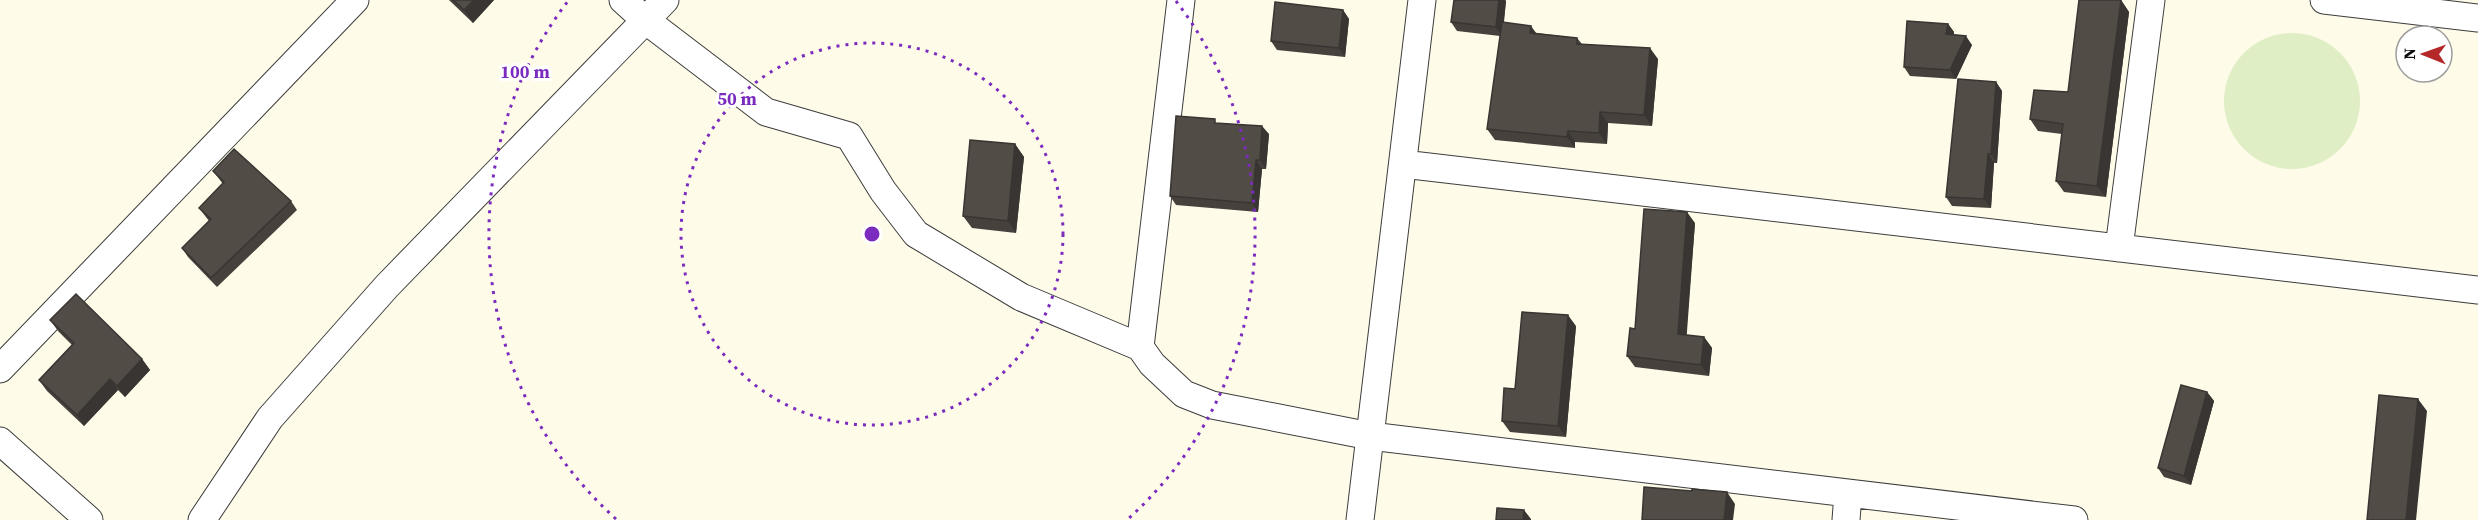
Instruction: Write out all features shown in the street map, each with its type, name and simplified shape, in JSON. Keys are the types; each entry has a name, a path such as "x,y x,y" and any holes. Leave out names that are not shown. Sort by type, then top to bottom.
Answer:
{"street":[{"path":"0,369 355,0"},
{"path":"622,0 766,112 849,136 883,191 916,234 1021,297 1140,347 1152,364 1184,394 1212,405 1370,436 1847,507 2074,520"},
{"path":"202,520 278,409 387,286 644,19 665,0"},
{"path":"1140,347 1181,0"},
{"path":"1360,520 1422,0"},
{"path":"2119,248 2151,0"},
{"path":"2324,0 2478,18"},
{"path":"1403,164 2478,290"},
{"path":"0,441 89,520"}],"green space":[{"path":"2292,33 2318,38 2340,53 2355,75 2360,101 2355,127 2340,149 2318,164 2292,169 2266,164 2244,149 2229,127 2224,101 2229,75 2244,53 2266,38"}],"building":[{"path":"453,0 474,0 464,10"},
{"path":"1454,0 1499,0 1496,27 1451,22"},
{"path":"2079,0 2121,0 2097,186 2056,181 2063,124 2030,119 2034,90 2068,92"},
{"path":"1275,2 1343,10 1339,48 1271,41"},
{"path":"1907,21 1948,24 1946,34 1966,36 1950,70 1904,67"},
{"path":"1502,22 1531,26 1530,33 1577,38 1577,44 1650,48 1644,115 1600,112 1599,133 1568,131 1567,137 1487,129"},
{"path":"1958,79 1996,82 1991,154 1988,154 1984,199 1946,197"},
{"path":"1176,116 1215,119 1215,123 1262,126 1260,160 1256,160 1252,203 1170,196"},
{"path":"970,140 1015,144 1008,221 963,216"},
{"path":"234,149 291,201 211,278 182,248 211,219 199,208 224,182 213,171"},
{"path":"1644,209 1687,212 1678,334 1704,337 1701,365 1627,356 1630,328 1635,329"},
{"path":"76,294 142,359 117,386 110,379 77,415 39,380 74,343 50,320"},
{"path":"1522,312 1568,315 1558,426 1502,421 1504,388 1515,389"},
{"path":"2181,385 2207,392 2184,476 2158,468"},
{"path":"2379,395 2418,399 2406,520 2367,520"},
{"path":"1644,487 1727,492 1724,520 1642,520"},
{"path":"1497,508 1524,510 1523,520 1496,520"}]}
